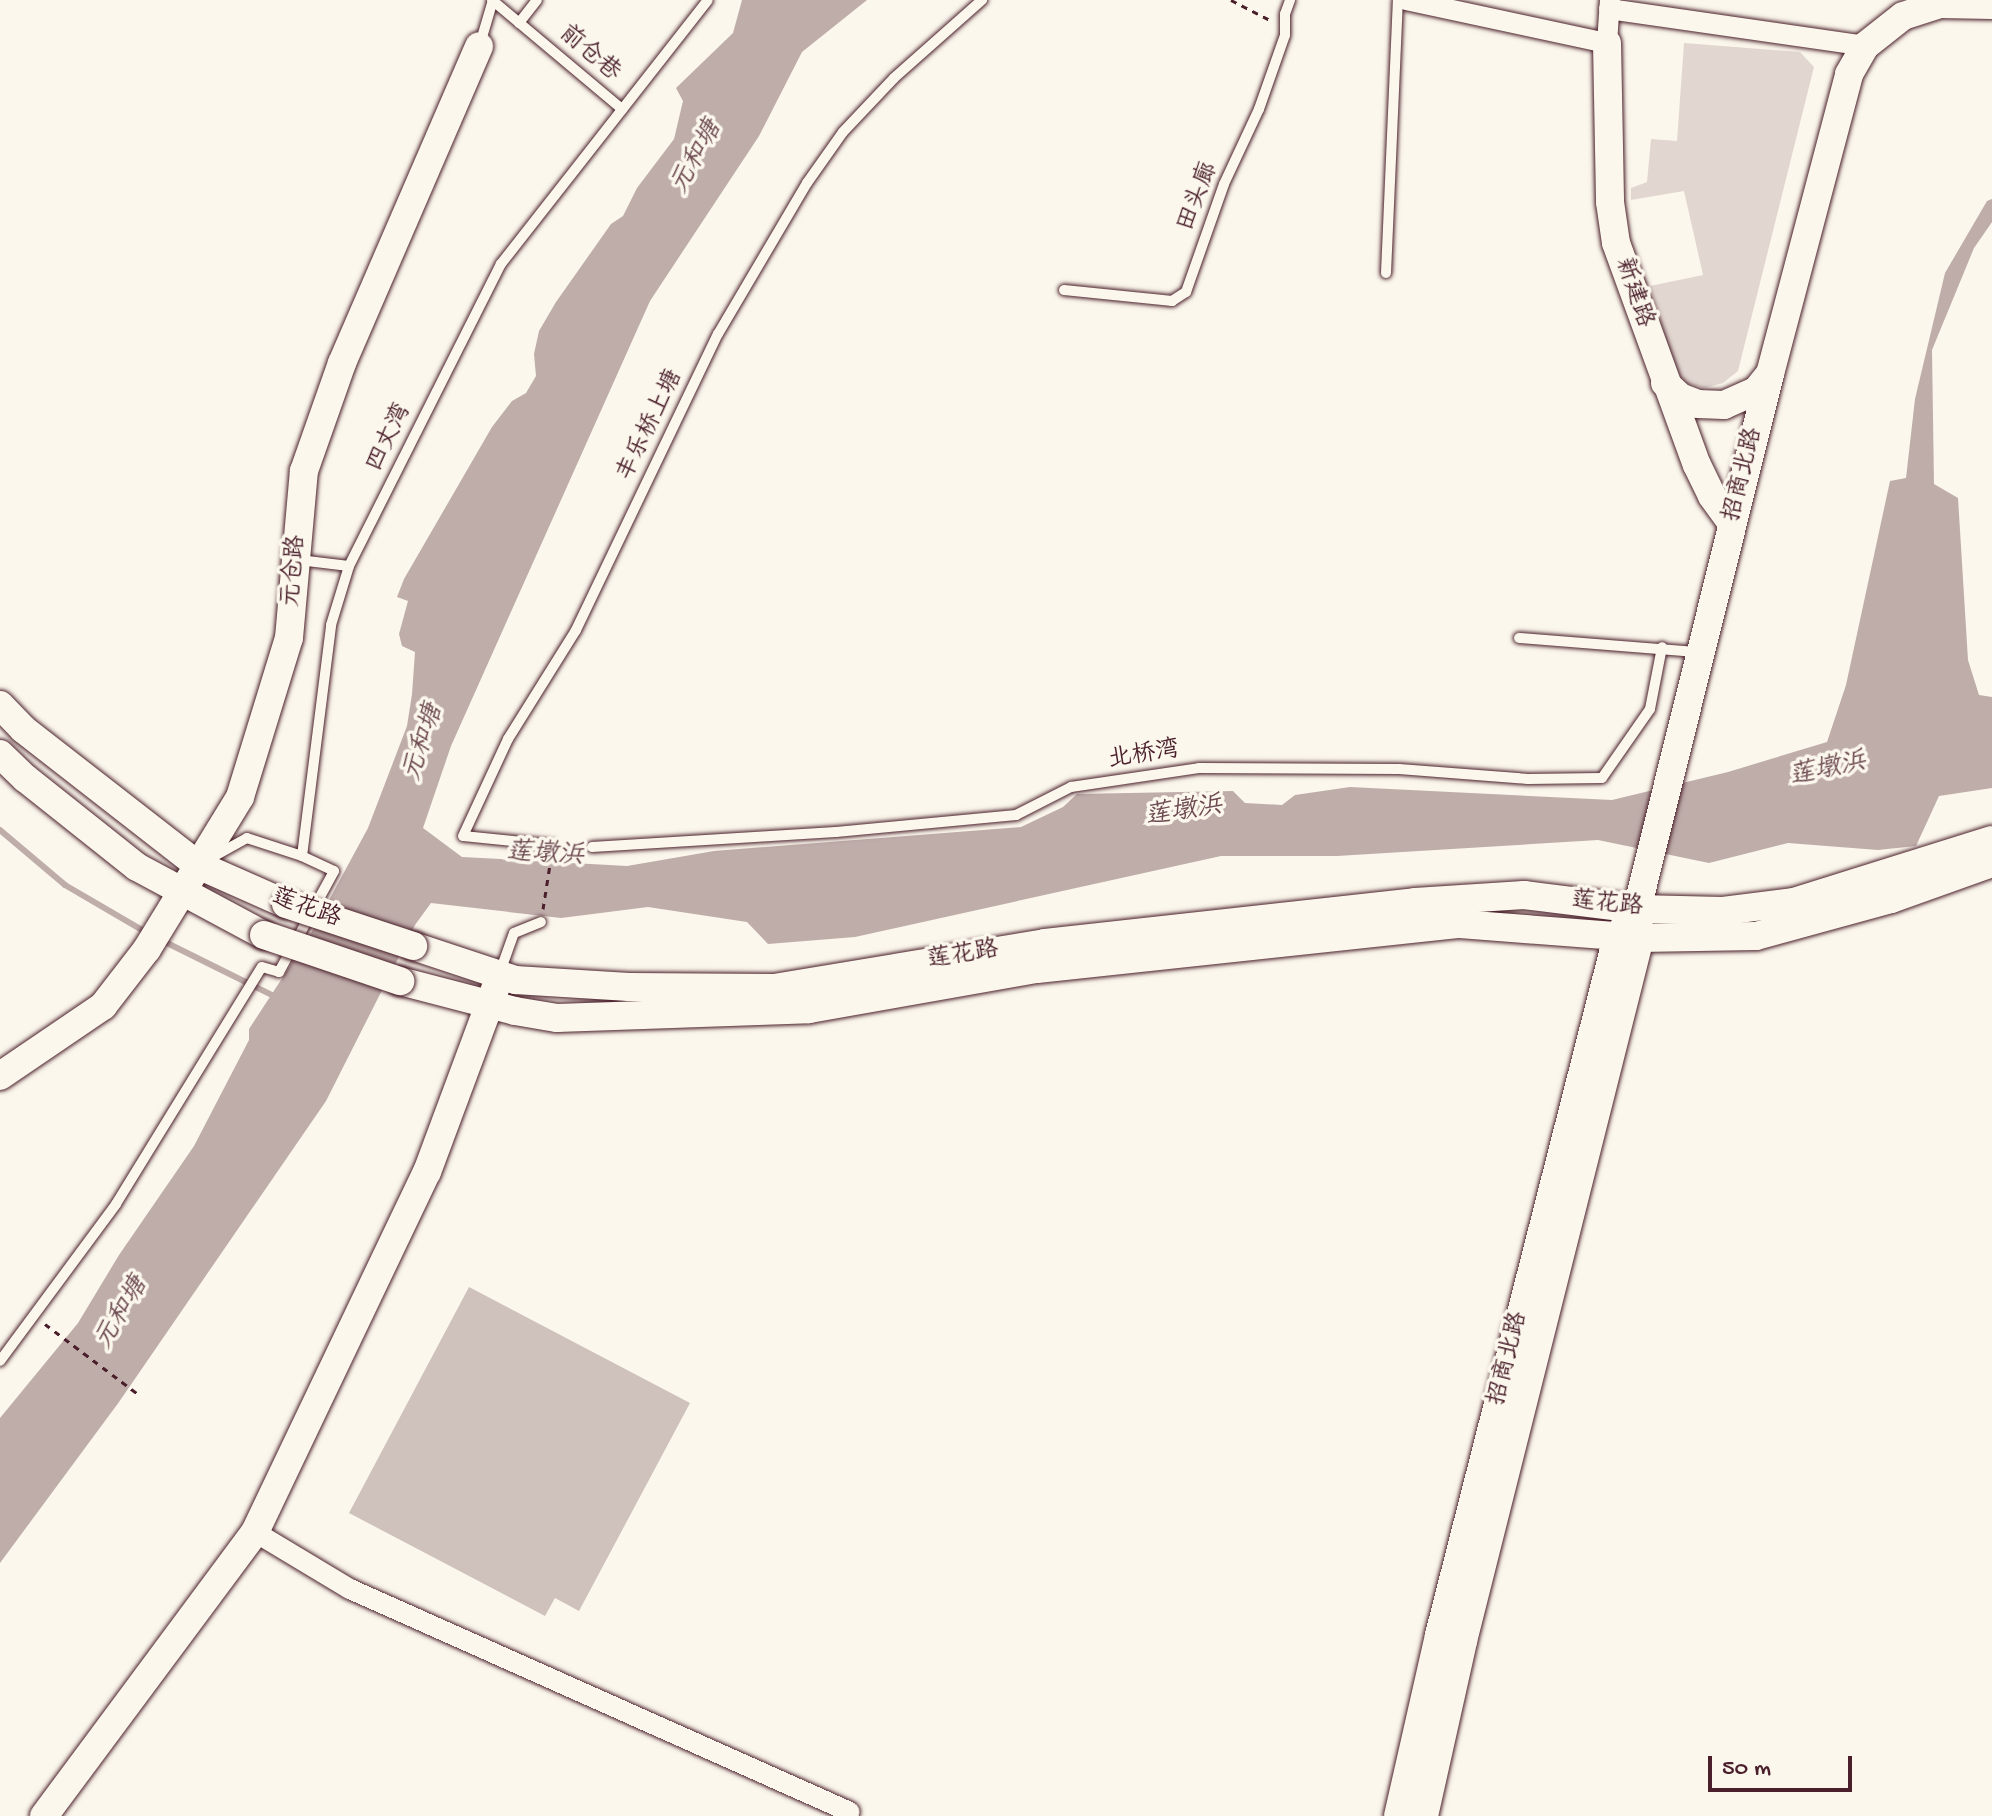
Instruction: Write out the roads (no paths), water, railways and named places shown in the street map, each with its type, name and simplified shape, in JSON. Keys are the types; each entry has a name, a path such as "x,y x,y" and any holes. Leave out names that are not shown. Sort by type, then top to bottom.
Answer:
{"street":[{"path":"1406,0 1481,8 1607,43 1609,5 1865,46 1883,28 1920,9 1941,4 1992,5"},
{"name":"新建路","path":"1607,43 1610,202 1616,243 1665,383 1712,496 1732,524"},
{"name":"元仓路","path":"0,1076 103,1006 153,939 240,797 289,638 304,471 342,363 479,46"},
{"name":"招商北路","path":"1398,1816 1439,1635 1637,909 1699,652 1837,113 1849,74 1865,46"},
{"path":"1665,383 1680,397 1698,404 1724,405 1756,391 1770,374"},
{"name":"莲花路","path":"0,705 23,729 198,865 286,904 515,980 629,987 774,988 1045,943 1415,902 1524,895 1637,909 1723,911 1794,902 1992,840"},
{"name":"莲花路","path":"0,754 25,778 137,867 264,935 400,981 490,1005 557,1018 809,1009 1037,969 1460,924 1628,937 1756,936 1891,899 1992,863"},
{"name":"招商北路","path":"1424,1816 1628,937"},
{"path":"44,1816 255,1532 427,1172 499,975"},
{"path":"255,1532 350,1589 850,1812"}],"lane":[{"name":"前仓巷","path":"492,0 622,109"},
{"name":"元仓路","path":"479,46 492,0"},
{"path":"519,23 537,0"},
{"name":"四丈湾","path":"302,856 331,625 349,566 501,264 708,0"},
{"name":"丰乐桥上塘","path":"552,845 463,836 508,739 576,630 718,334 807,183 843,132 863,110 982,0"},
{"name":"田头廊","path":"1064,290 1172,301 1186,292 1224,184 1259,109 1285,27 1290,0"},
{"path":"1386,273 1398,0"},
{"path":"296,560 349,566"},
{"path":"1519,638 1699,652"},
{"name":"北桥湾","path":"592,847 836,832 1016,815 1071,787 1199,768 1385,769 1528,779 1602,778 1650,709 1662,647"},
{"path":"0,1361 133,1178 262,967 279,972 334,871 302,856 247,838 198,865"},
{"path":"499,975 514,933 541,922"}],"water":[{"path":"742,0 867,0 802,52 759,136 650,301 451,746 423,828 462,857 627,866 714,851 1021,827 1063,807 1077,794 1233,791 1245,803 1282,805 1295,795 1350,787 1612,800 1728,772 1827,742 1846,685 1890,481 1906,478 1915,399 1945,273 1987,201 1992,199 1992,222 1974,248 1932,350 1934,484 1958,498 1968,660 1979,695 1992,697 1992,788 1939,796 1916,846 1878,850 1788,843 1709,863 1598,840 1337,856 1221,856 855,937 768,944 747,922 648,907 561,918 431,903 415,925 326,1101 119,1402 0,1563 0,1418 78,1323 119,1255 194,1146 249,1040 249,1029 309,937 368,828 407,726 412,694 415,652 402,646 399,634 408,601 397,597 404,579 492,427 512,401 526,393 536,376 534,354 539,331 556,302 611,224 623,216 637,188 674,139 683,101 676,88 733,33"}],"waterway":[{"path":"0,830 65,885 147,933"},
{"path":"161,940 276,997"}],"water label":[{"name":"元和塘","path":"698,158"},
{"name":"元和塘","path":"425,743"},
{"name":"莲墩浜","path":"1828,771"},
{"name":"莲墩浜","path":"1184,813"},
{"name":"莲墩浜","path":"545,856"},
{"name":"元和塘","path":"123,1314"}]}
